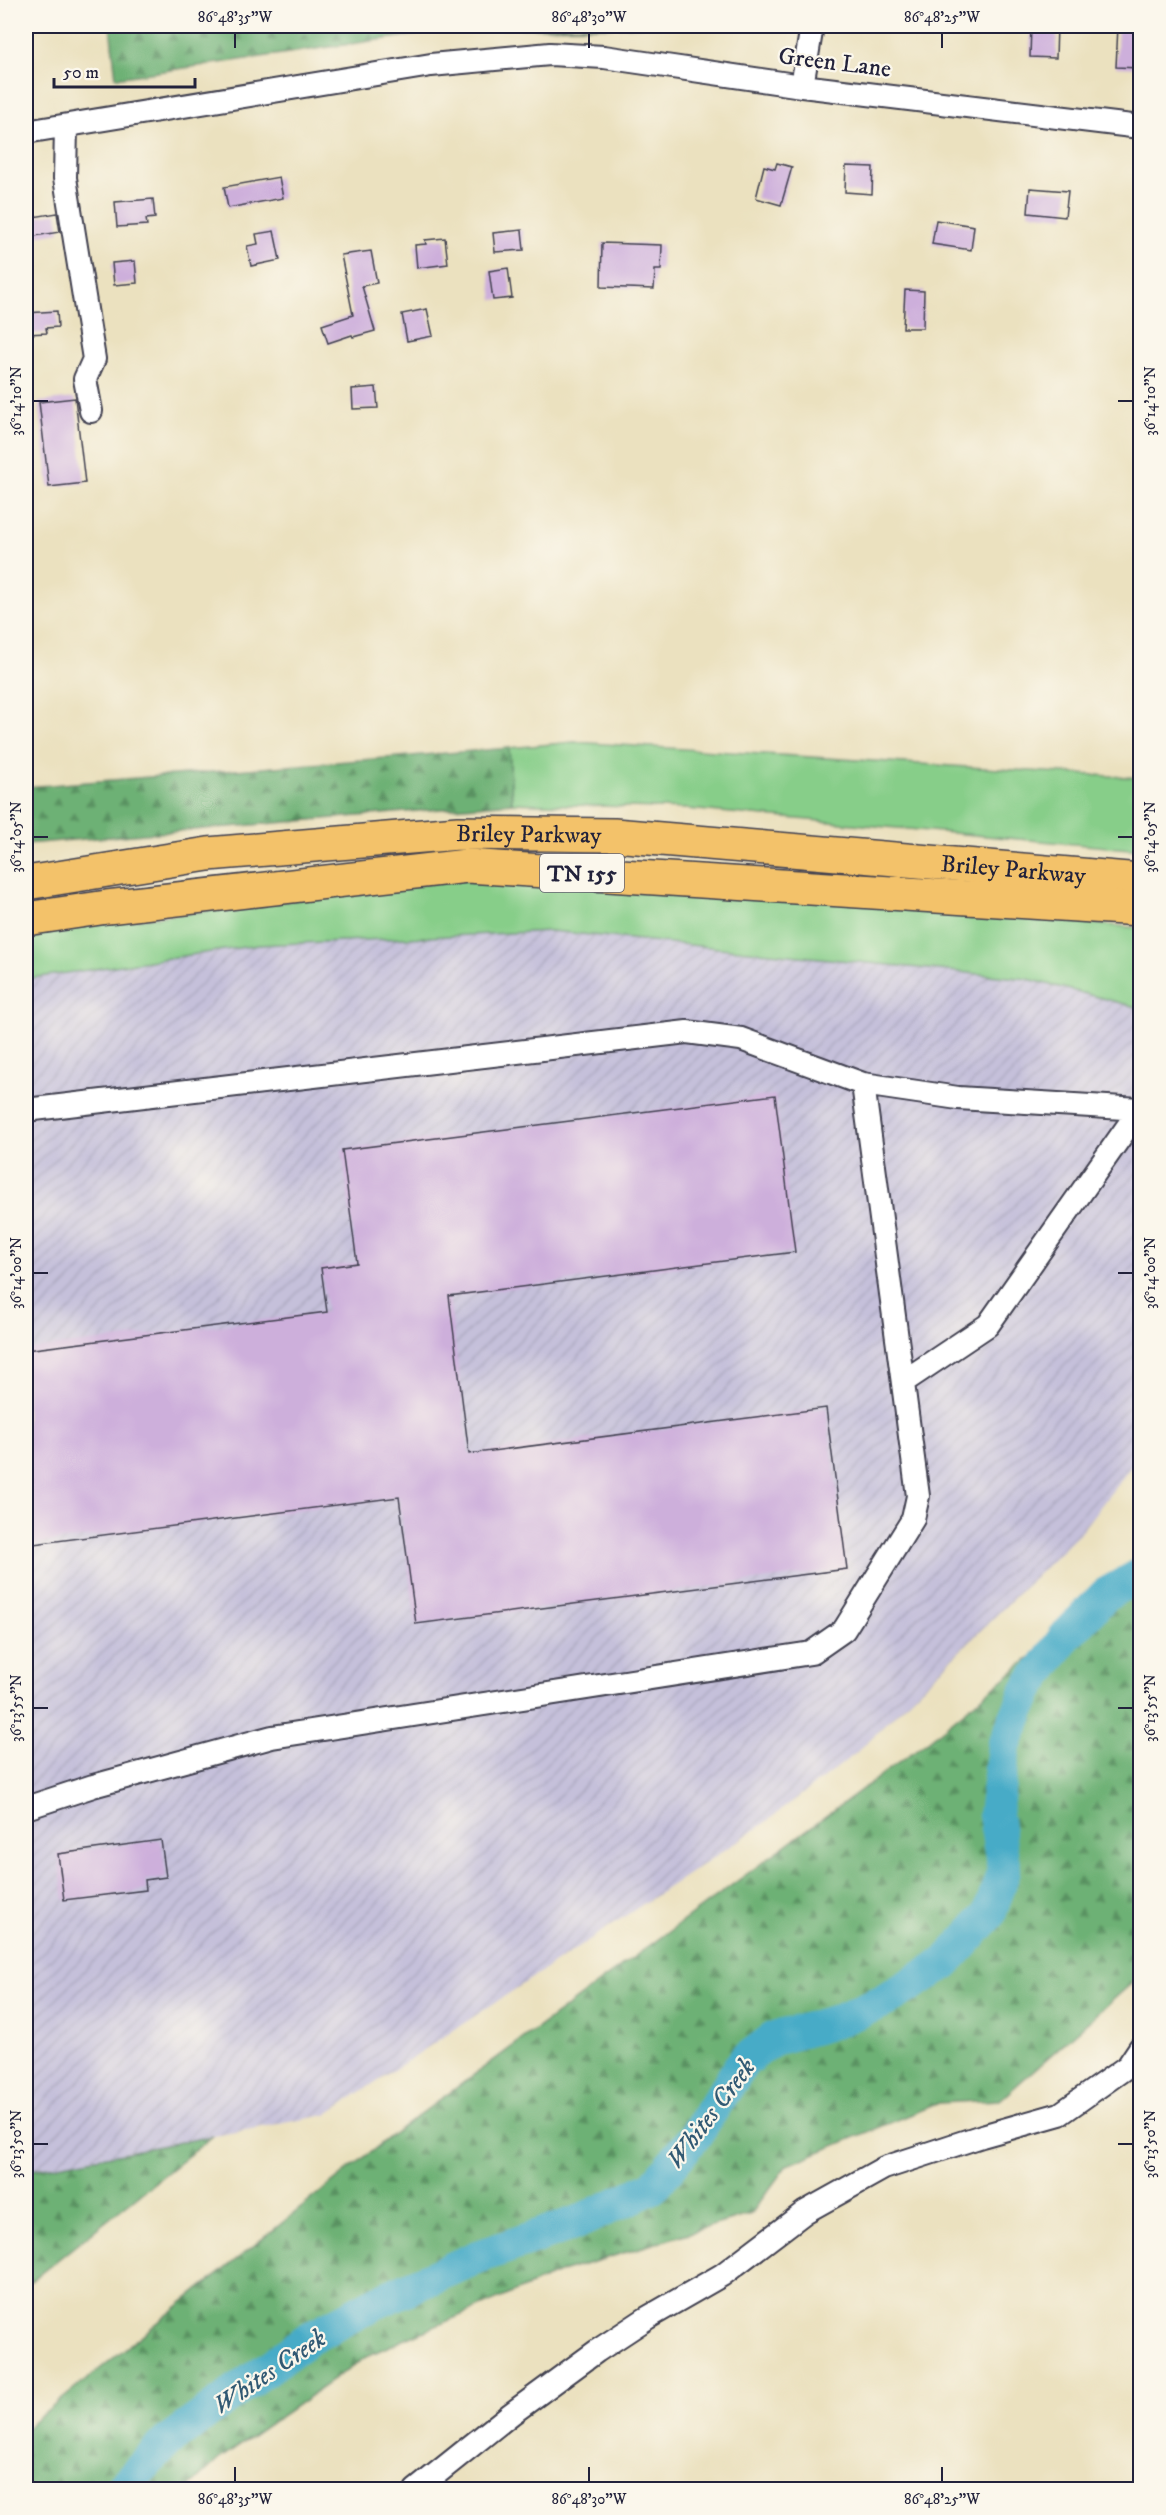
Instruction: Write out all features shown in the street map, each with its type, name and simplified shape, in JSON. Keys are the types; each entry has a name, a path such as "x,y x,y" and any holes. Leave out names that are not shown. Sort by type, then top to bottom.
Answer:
{"highway":[{"name":"Briley Parkway","path":"26,883 208,854 459,833 614,835 1140,880"},
{"path":"26,860 96,855 208,854"},
{"name":"Briley Parkway","path":"26,919 107,907 467,866 1140,909"}],"street":[{"path":"802,86 812,26"},
{"name":"Green Lane","path":"26,132 431,65 550,54 604,57 802,86 1140,127"},
{"path":"66,126 65,177 94,359 85,379 91,411"},
{"path":"26,1110 687,1032 741,1039 863,1084 958,1098 1140,1109 988,1325 903,1382"},
{"path":"26,1808 93,1786 272,1737 812,1653 844,1630 913,1519 918,1496 863,1084"},
{"path":"416,2490 511,2414 597,2351 647,2318 722,2275 805,2212 884,2168 982,2136 1060,2114 1128,2066 1140,2049"}],"shaded area":[{"path":"551,931 1028,979 1140,1008 1140,1455 1079,1534 855,1754 759,1827 326,2115 26,2171 26,979 259,945"}],"green space":[{"path":"110,26 661,26 454,29 116,78"},
{"path":"574,742 1140,778 1140,850 687,809 512,803 509,748"},
{"path":"509,748 512,803 26,844 26,787"},
{"path":"467,879 648,883 1140,928 1140,1008 1028,979 551,931 259,945 26,979 26,937 81,926"},
{"path":"1140,1568 1140,1976 1000,2100 939,2103 787,2165 751,2214 561,2272 369,2355 218,2460 187,2489 26,2489 26,2428 392,2135 929,1740"},
{"path":"213,2136 26,2285 26,2171"}],"building":[{"path":"1031,26 1057,26 1056,58 1030,57"},
{"path":"1118,26 1140,27 1140,68 1116,67"},
{"path":"777,163 792,167 781,205 756,198 764,166 775,169"},
{"path":"846,166 873,167 872,194 845,192"},
{"path":"279,177 283,198 228,208 224,187"},
{"path":"1030,188 1068,191 1065,217 1028,213"},
{"path":"153,199 155,218 146,219 147,225 117,227 115,202"},
{"path":"57,213 60,232 29,237 27,218"},
{"path":"936,220 974,226 971,250 932,244"},
{"path":"522,230 524,250 495,252 493,233"},
{"path":"274,231 280,260 251,266 247,246 258,244 256,234"},
{"path":"445,238 448,264 417,268 415,245 426,244 425,240"},
{"path":"602,243 662,245 661,270 655,270 654,289 601,287"},
{"path":"371,251 377,283 362,286 375,331 353,337 352,335 328,343 322,325 353,315 341,255"},
{"path":"135,261 137,283 114,285 112,263"},
{"path":"508,268 512,298 493,300 489,271"},
{"path":"905,290 924,291 923,328 903,328"},
{"path":"427,309 433,336 407,341 402,314"},
{"path":"57,311 58,327 46,328 47,333 26,334 26,313"},
{"path":"376,387 378,408 353,409 352,389"},
{"path":"75,398 85,483 49,487 39,402"},
{"path":"775,1095 795,1252 449,1296 469,1454 826,1408 847,1569 416,1624 399,1497 26,1545 26,1350 327,1312 321,1268 357,1263 342,1150"},
{"path":"161,1840 166,1877 145,1880 146,1890 64,1900 58,1854"}],"waterway":[{"name":"Whites Creek","path":"120,2490 168,2441 308,2339 373,2304 478,2257 578,2222 653,2187 694,2137 744,2061 773,2039 834,2022 886,2000 945,1963 989,1915 1004,1870 995,1815 1004,1746 1028,1689 1065,1637 1106,1594 1140,1575"}]}
